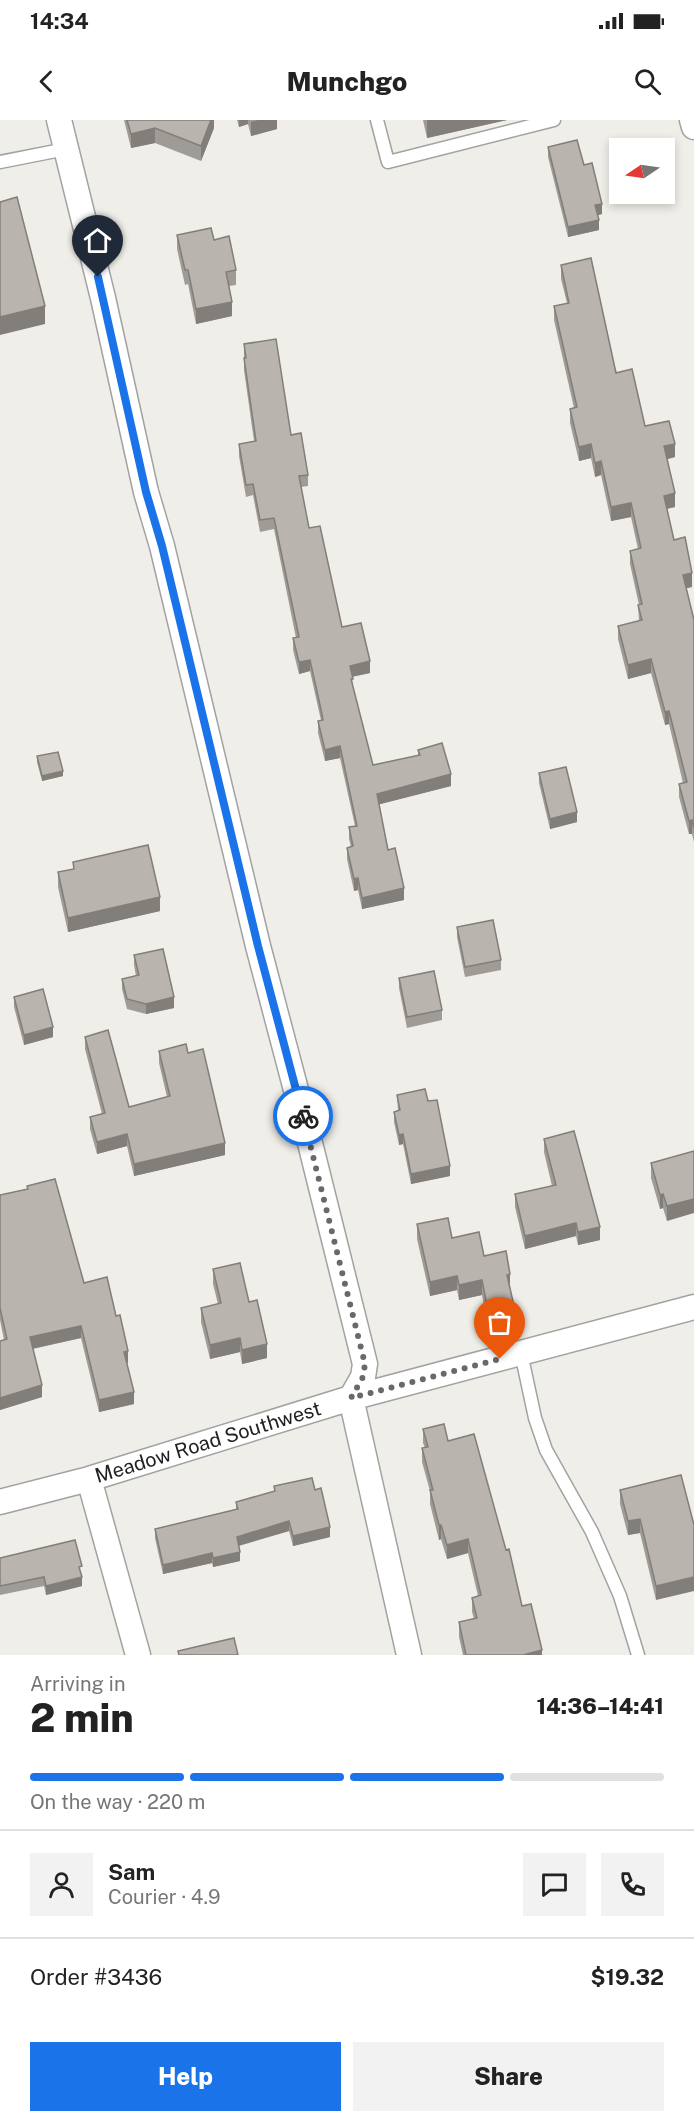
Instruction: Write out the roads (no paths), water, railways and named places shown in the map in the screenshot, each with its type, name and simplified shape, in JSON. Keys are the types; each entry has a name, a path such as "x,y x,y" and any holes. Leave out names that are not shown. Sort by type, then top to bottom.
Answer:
{"street":[{"path":"59,120 103,298 146,492 162,546 258,946 365,1364 363,1377 351,1398 409,1655"},
{"path":"692,120 694,127"},
{"name":"Meadow Road Southwest","path":"0,1502 89,1479 351,1398 694,1307"},
{"path":"89,1479 138,1655"}],"lane":[{"path":"377,120 388,162 554,120"},
{"path":"0,162 66,149"},
{"path":"521,1353 535,1418 546,1450 592,1532 620,1596 638,1655"}]}
